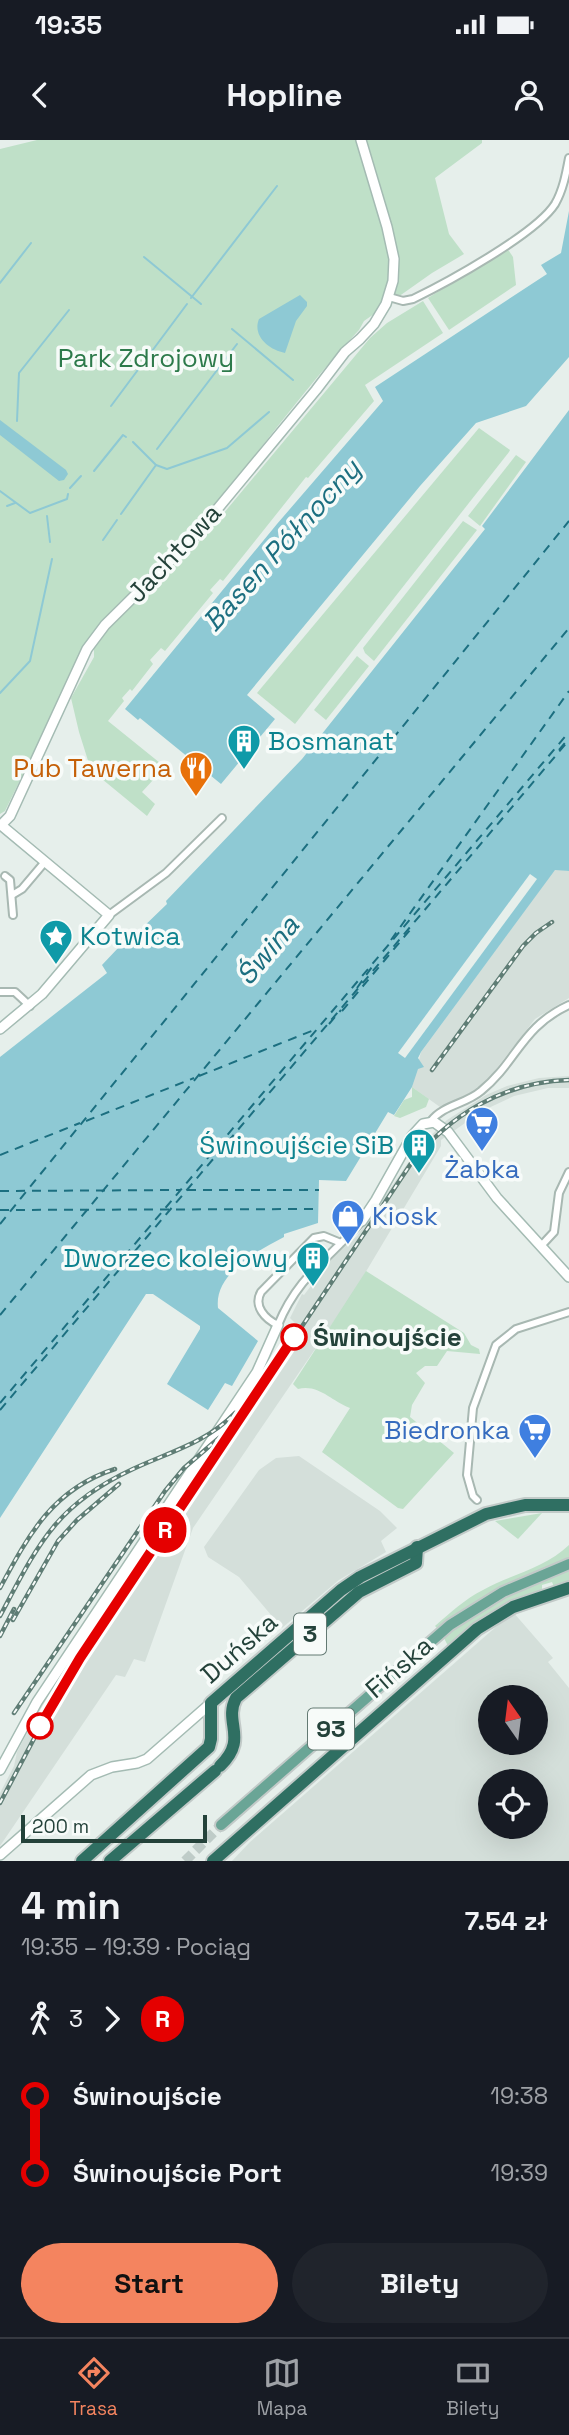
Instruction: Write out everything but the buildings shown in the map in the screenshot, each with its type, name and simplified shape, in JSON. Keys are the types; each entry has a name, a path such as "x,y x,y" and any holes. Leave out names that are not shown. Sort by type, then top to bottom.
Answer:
{"highway":[{"name":"Duńska","path":"211,1703 351,1582 470,1520 500,1510 535,1504 569,1505"},
{"name":"3","path":"110,1861 230,1757 236,1743 233,1707 236,1698 359,1592 416,1563 417,1547"},
{"name":"Fińska","path":"213,1861 477,1629 513,1607 569,1588"},
{"path":"82,1861 209,1747 211,1703"}],"main road":[{"name":"93","path":"221,1825 441,1633 503,1592 569,1564"}],"street":[{"path":"361,140 393,250 394,268 387,301 413,299 531,229 556,203 569,159"},
{"name":"Jachtowa","path":"0,826 8,821 56,713 96,635 195,536 345,352 374,324 387,301"},
{"path":"0,1029 30,1006 109,915 166,873 222,818"},
{"path":"0,826 109,915"},
{"path":"12,895 22,889 44,863"},
{"path":"5,876 10,880 13,915"},
{"path":"0,992 15,992 30,1006"},
{"path":"0,1770 37,1702 257,1372 297,1288 317,1264 362,1221 412,1136 423,1124 482,1091 532,1029 551,1014 569,1005"},
{"path":"430,1121 448,1132 497,1198 568,1275"},
{"path":"541,1246 554,1230 559,1193 569,1172"},
{"path":"278,1325 269,1320 258,1305 257,1298 261,1292 314,1238 329,1237 341,1243"},
{"path":"477,1500 467,1475 473,1408 496,1345 516,1329 569,1312"},
{"name":"Duńska","path":"0,1855 91,1775 147,1759 211,1703"}],"shaded area":[{"path":"555,869 569,871 569,998 535,1019 483,1086 471,1095 440,1107 412,1087 421,1052"},
{"path":"569,1076 569,1088 548,1088 514,1096 482,1111 441,1140 441,1146 352,1295 193,1528 145,1662 134,1659 125,1677 116,1675 0,1846 0,1793 14,1766 17,1752 44,1701 296,1324 290,1318 302,1294 304,1295 332,1258 357,1236 419,1147 447,1120 486,1095 507,1086 539,1078"},
{"path":"299,1456 380,1511 397,1528 381,1541 386,1552 339,1580 282,1628 239,1577 208,1557 204,1547 259,1470 276,1458"},
{"path":"513,1612 553,1658 548,1662 569,1688 569,1861 232,1861 250,1842"}],"green space":[{"name":"Park Zdrojowy","path":"37,140 482,140 482,143 435,178 449,234 464,254 364,321 186,540 96,629 86,644 5,811 0,814 0,149"},
{"path":"507,248 513,257 516,285 449,330 428,298"},
{"path":"423,301 443,333 365,385 374,401 308,478 306,477 223,581 220,579 210,590 213,593 165,651 161,648 150,660 153,664 132,691 130,689 122,698 124,701 108,721 165,767 142,792 155,804 147,816 91,770 79,732 71,698 94,657 94,642 203,538 370,338 387,323"},
{"path":"479,428 510,450 509,452 295,724 257,693"},
{"path":"516,455 526,462 480,526 468,516"},
{"path":"463,521 477,530 374,661 363,648"},
{"path":"357,656 369,666 326,720 314,710"},
{"path":"412,1087 429,1099 426,1107 400,1118 394,1116 404,1100 412,1097"},
{"path":"366,1271 464,1333 471,1345 479,1349 480,1354 447,1351 437,1366 425,1366 416,1373 425,1383 412,1405 410,1417 454,1453 403,1509 322,1452 350,1408 319,1391 298,1389 293,1384"},
{"path":"542,1513 518,1539 495,1521"},
{"path":"569,1545 569,1559 507,1585 437,1628 435,1626 476,1594 539,1565"},
{"path":"569,1569 569,1585 554,1587 552,1582 542,1585 542,1591 449,1648 444,1638 473,1616"}],"water":[{"name":"Basen Północny","path":"569,211 569,357 526,406 476,423 420,486 247,695 275,719 221,784 140,718 138,720 125,709 277,524 383,401 375,387 547,274 541,265 561,253"},
{"path":"300,295 307,302 307,306 296,321 285,353 263,341 257,325 259,319"},
{"name":"Świna","path":"569,410 569,871 555,870 421,1052 418,1058 424,1067 418,1069 412,1087 394,1115 388,1112 346,1181 319,1180 318,1223 284,1234 284,1237 240,1265 223,1284 218,1308 258,1341 232,1386 225,1383 208,1410 167,1384 200,1326 153,1294 146,1294 0,1518 0,1057 107,973 102,965 136,929 139,931 167,904 166,901 302,759 485,529 482,526"},
{"path":"0,420 66,470 68,474 64,480 59,481 0,435"}],"pier":[{"path":"530,874 537,879 405,1058 398,1053"}],"waterway":[{"path":"191,298 277,186"},
{"path":"0,283 31,243"},
{"path":"144,257 201,304"},
{"path":"111,406 187,304"},
{"path":"17,421 19,373 69,310"},
{"path":"232,329 293,380"},
{"path":"157,449 237,344"},
{"path":"156,465 167,469 227,448 269,412"},
{"path":"94,471 123,435 126,437"},
{"path":"121,514 156,465 133,442"},
{"path":"70,488 81,476"},
{"path":"0,491 30,513 67,499 68,494"},
{"path":"7,506 15,503"},
{"path":"47,516 50,542"},
{"path":"103,540 117,520"},
{"path":"0,693 30,661 52,559"}],"ferry route":[{"path":"0,1224 569,521"},
{"path":"0,1315 569,628"},
{"path":"391,940 569,691"},
{"path":"0,1403 569,732"},
{"path":"559,750 569,738"},
{"path":"0,1410 569,740"},
{"path":"342,1011 410,930"},
{"path":"357,988 374,964"},
{"path":"329,1024 341,1010"},
{"path":"199,1076 314,1030"},
{"path":"86,1121 194,1078"},
{"path":"0,1155 80,1123"},
{"path":"0,1191 181,1190"},
{"path":"187,1190 319,1190"},
{"path":"0,1210 318,1209"}],"tunnel":[{"path":"185,1861 221,1825"}],"railway":[{"path":"432,1070 523,946 552,922"},
{"path":"0,1803 80,1658 410,1165 443,1130 480,1104 522,1087 569,1080"},
{"path":"0,1616 38,1548 52,1529 85,1497 133,1469 187,1446 212,1432 235,1413"},
{"path":"14,1713 165,1491 184,1468 219,1438"},
{"path":"0,1588 21,1549 59,1501 75,1488 115,1469"},
{"path":"13,1620 58,1541 77,1520 119,1484"},
{"path":"0,1636 14,1609"}],"train":[{"name":"R","path":"40,1726 80,1658 294,1337"}],"place":[{"name":"Bosmanat","path":"244,771"},
{"name":"Pub Tawerna","path":"196,798"},
{"name":"Kotwica","path":"56,966"},
{"name":"Żabka","path":"482,1153"},
{"name":"Świnoujście SiB","path":"419,1175"},
{"name":"Kiosk","path":"348,1246"},
{"name":"Dworzec kolejowy","path":"313,1288"},
{"name":"Świnoujście","path":"294,1337"},
{"name":"Biedronka","path":"535,1460"}]}
